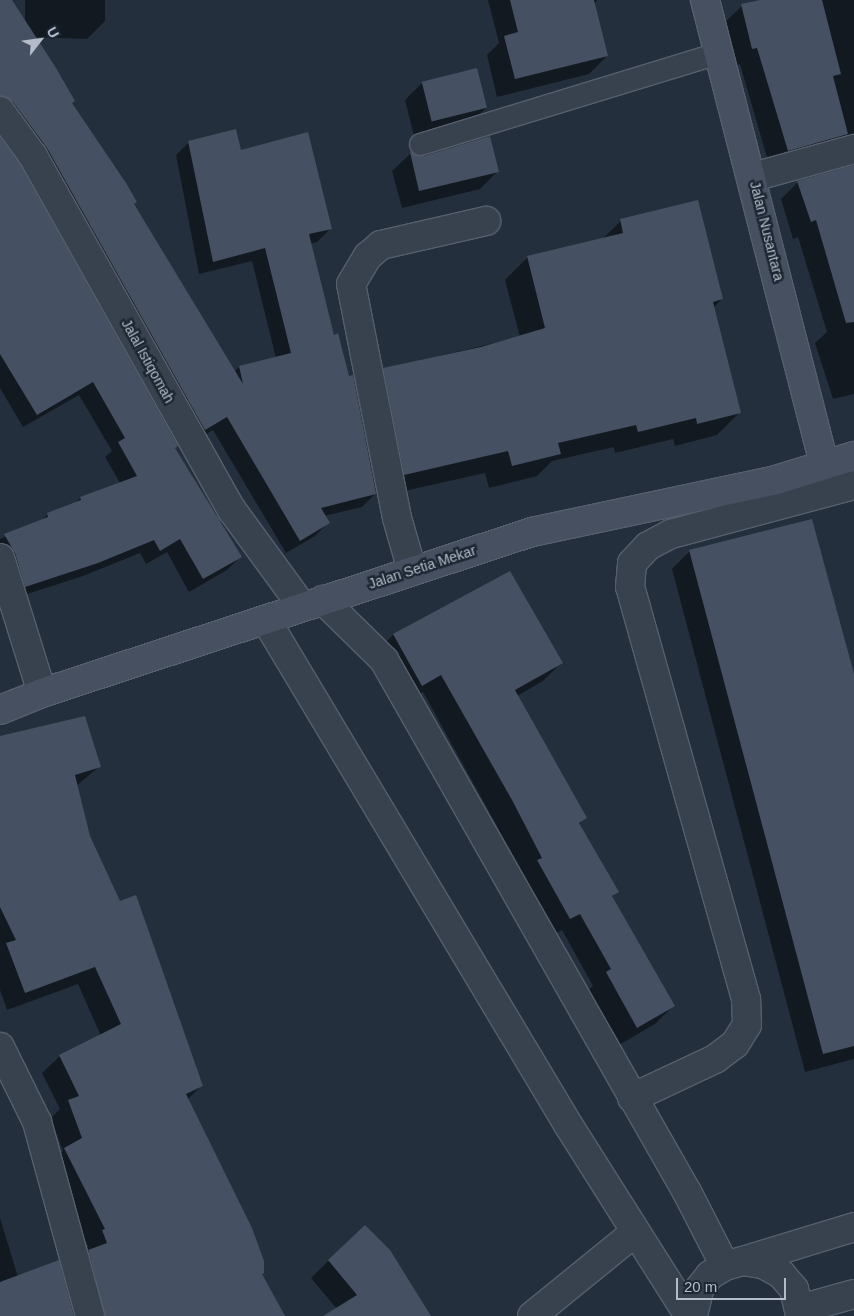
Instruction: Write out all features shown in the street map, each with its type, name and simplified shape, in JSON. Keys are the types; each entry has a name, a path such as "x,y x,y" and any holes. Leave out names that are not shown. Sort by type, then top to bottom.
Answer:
{"street":[{"name":"Jalan Nusantara","path":"705,0 753,177 824,464"},
{"name":"Jalal Istiqomah","path":"0,111 33,156 232,510 313,603 384,660 632,1098 687,1192 734,1264"},
{"path":"753,177 854,149"},
{"path":"412,570 397,518 351,284 368,256 381,245 486,222"},
{"name":"Jalan Setia Mekar","path":"0,710 42,693 532,532 776,480 854,456"},
{"path":"632,1098 715,1059 735,1044 746,1025 746,999 688,800 630,587 632,563 648,546 670,534 854,485"},
{"path":"0,558 42,693"},
{"path":"266,620 634,1232 689,1316"},
{"path":"0,1047 37,1122 90,1316"},
{"path":"693,1316 699,1289 710,1275 734,1264 854,1227"},
{"path":"532,1316 634,1232"},
{"path":"734,1264 763,1264 781,1274 794,1289 800,1312 854,1294"}],"lane":[{"path":"420,144 720,52"}],"building":[{"path":"0,0 12,0 56,68 75,101 72,103 126,183 137,202 134,204 243,384 239,366 291,353 265,248 213,262 188,141 236,129 241,150 308,132 332,229 309,234 334,335 338,333 349,376 353,375 376,494 321,508 330,523 300,541 227,417 205,430 47,148 13,102 0,96"},
{"path":"510,0 594,0 608,56 515,79 504,36 518,32"},
{"path":"760,0 822,0 841,74 833,76 848,134 788,151 757,48 752,49 741,4"},
{"path":"477,68 487,108 432,122 422,82"},
{"path":"490,136 499,172 419,191 410,152 424,156"},
{"path":"0,137 20,164 178,446 175,448 242,557 203,579 180,539 160,551 154,540 98,563 25,587 15,553 4,534 48,517 47,513 81,500 80,497 137,476 118,442 125,438 93,382 37,415 0,354"},
{"path":"854,165 854,322 846,323 816,220 811,222 797,181"},
{"path":"698,200 723,299 713,302 741,413 697,424 696,418 638,432 636,425 558,443 561,454 512,466 508,451 404,475 383,368 481,347 545,328 527,256 623,233 620,219"},
{"path":"812,519 854,674 854,1046 823,1054 689,550"},
{"path":"510,571 563,663 515,690 587,818 579,823 619,892 612,896 675,1006 637,1028 606,972 611,969 580,914 570,919 537,860 542,858 512,800 441,675 422,686 393,634"},
{"path":"85,716 101,767 75,775 90,836 120,901 136,895 203,1086 186,1094 252,1228 264,1261 264,1273 262,1274 285,1316 105,1316 88,1250 107,1243 102,1230 105,1229 64,1148 82,1138 68,1100 79,1096 59,1055 121,1024 95,967 25,993 6,943 16,940 0,907 0,736"},
{"path":"365,1225 390,1250 431,1316 323,1316 357,1295 328,1260"},
{"path":"59,1260 74,1316 0,1316 0,1282"}]}
